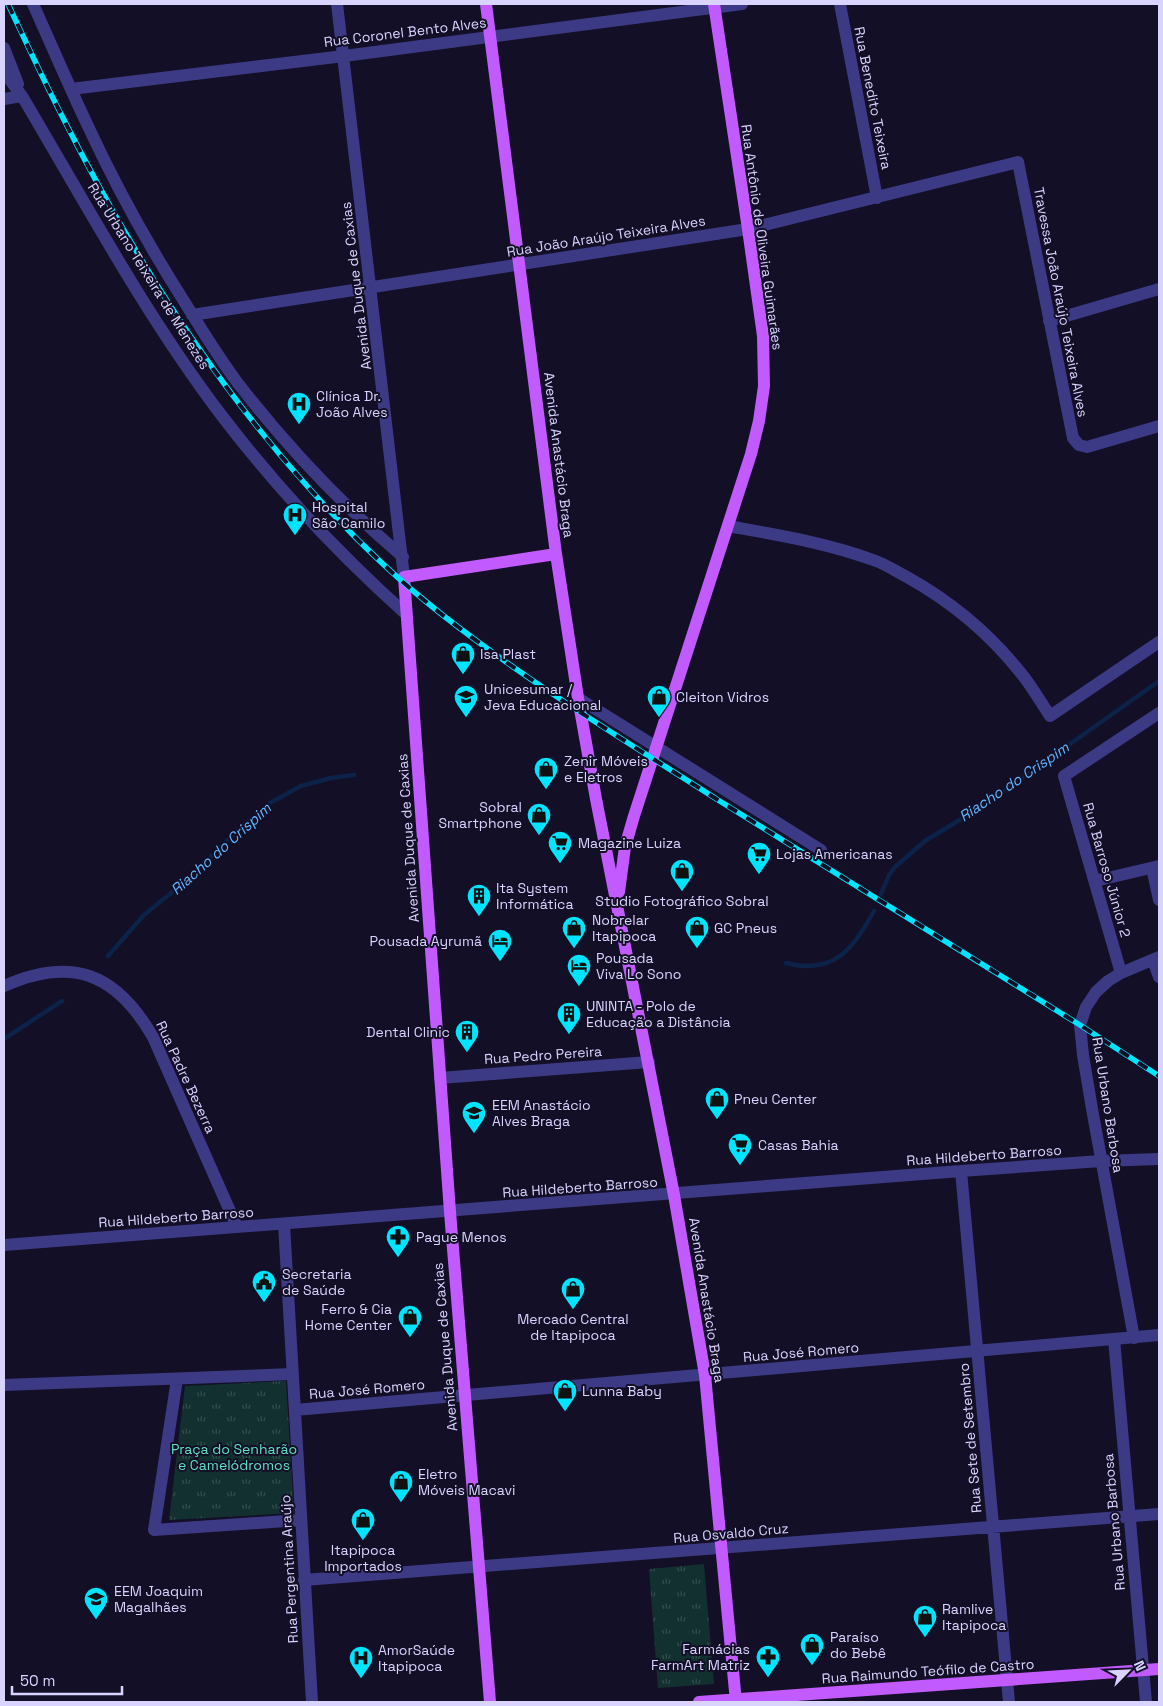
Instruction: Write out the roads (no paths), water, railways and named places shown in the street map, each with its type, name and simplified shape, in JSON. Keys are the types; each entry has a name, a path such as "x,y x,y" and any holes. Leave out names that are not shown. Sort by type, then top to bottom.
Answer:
{"main road":[{"name":"Avenida Anastácio Braga","path":"486,4 556,554 578,698 674,1195 705,1375 736,1701"},
{"name":"Rua Antônio de Oliveira Guimarães","path":"654,753 751,454 760,421 764,386 763,336 714,6"},
{"path":"404,577 556,554"},
{"name":"Avenida Duque de Caxias","path":"404,577 464,1396 490,1702"},
{"name":"Avenida Anastácio Braga","path":"618,907 626,847 654,753"},
{"name":"Rua Raimundo Teófilo de Castro","path":"699,1702 736,1701 1159,1669"}],"street":[{"name":"Rua Urbano Teixeira de Menezes","path":"33,4 71,89 127,202 166,273 236,381 292,450 325,485 402,557"},
{"name":"Avenida Duque de Caxias","path":"337,4 372,288 404,577"},
{"name":"Rua Coronel Bento Alves","path":"71,89 344,56 714,6 742,4"},
{"name":"Rua Benedito Teixeira","path":"840,4 877,198"},
{"name":"Rua Urbano Teixeira de Menezes","path":"4,48 22,96"},
{"name":"Rua Urbano Teixeira de Menezes","path":"4,72 22,96 128,275 178,353 221,415 294,502 352,564 407,615"},
{"path":"4,99 22,96"},
{"name":"Rua João Araújo Teixeira Alves","path":"192,315 748,229 1018,162"},
{"name":"Travessa João Araújo Teixeira Alves","path":"1018,162 1071,433 1079,446 1092,446 1159,426"},
{"path":"1049,321 1159,290"},
{"path":"728,526 798,538 833,547 878,562 923,586 962,613 994,642 1021,672 1050,716 1159,642"},
{"path":"578,698 654,753 821,850"},
{"name":"Rua Barroso Júnior 2","path":"1121,973 1064,776 1159,713"},
{"path":"1094,881 1156,867 1159,900"},
{"path":"1121,973 1156,959 1159,977"},
{"name":"Rua Padre Bezerra","path":"4,986 43,972 77,972 97,979 122,996 140,1017 158,1048 237,1227"},
{"name":"Rua Urbano Barbosa","path":"1121,973 1096,992 1086,1007 1080,1025 1083,1055 1101,1161 1134,1338"},
{"name":"Rua Pedro Pereira","path":"440,1078 649,1062"},
{"name":"Rua Hildeberto Barroso","path":"4,1245 1101,1161 1159,1159"},
{"name":"Rua Sete de Setembro","path":"962,1172 1009,1702"},
{"name":"Rua Pergentina Araújo","path":"284,1224 312,1702"},
{"name":"Rua José Romero","path":"295,1410 1159,1335"},
{"name":"Rua Urbano Barbosa","path":"1114,1339 1128,1516 1146,1702"},
{"name":"Rua José Romero","path":"4,1385 293,1374"},
{"path":"177,1379 154,1530 301,1520"},
{"name":"Rua Osvaldo Cruz","path":"304,1580 1159,1514"}],"waterway":[{"name":"Riacho do Crispim","path":"881,894 889,875 895,867 925,841 984,805 1159,681"},
{"name":"Riacho do Crispim","path":"108,956 144,915 187,880 237,831 270,803 301,786 331,778 354,775"},
{"name":"Riacho do Crispim","path":"786,963 802,966 817,965 829,962 840,956 858,937 874,911"},
{"name":"Riacho do Crispim","path":"4,1039 62,1001"}],"railway":[{"path":"8,4 87,164 142,261 172,309 237,401 271,445 323,504 388,569 422,599 473,638 577,710 1159,1076"}],"place":[{"name":"Clínica Dr. João Alves","path":"299,425"},
{"name":"Hospital São Camilo","path":"295,536"},
{"name":"Isa Plast","path":"463,675"},
{"name":"Unicesumar / Jeva Educacional","path":"466,718"},
{"name":"Cleiton Vidros","path":"659,718"},
{"name":"Zenir Móveis e Eletros","path":"546,790"},
{"name":"Sobral Smartphone","path":"539,836"},
{"name":"Magazine Luiza","path":"560,864"},
{"name":"Lojas Americanas","path":"759,875"},
{"name":"Studio Fotográfico Sobral","path":"682,892"},
{"name":"Ita System Informática","path":"479,917"},
{"name":"Nobrelar Itapipoca","path":"574,949"},
{"name":"GC Pneus","path":"697,949"},
{"name":"Pousada Ayrumã","path":"500,962"},
{"name":"Pousada Viva Lo Sono","path":"579,987"},
{"name":"UNINTA - Polo de Educação a Distância","path":"569,1035"},
{"name":"Dental Clinic","path":"467,1053"},
{"name":"Pneu Center","path":"717,1120"},
{"name":"EEM Anastácio Alves Braga","path":"474,1134"},
{"name":"Casas Bahia","path":"740,1166"},
{"name":"Pague Menos","path":"398,1258"},
{"name":"Secretaria de Saúde","path":"264,1303"},
{"name":"Mercado Central de Itapipoca","path":"573,1310"},
{"name":"Ferro & Cia Home Center","path":"410,1338"},
{"name":"Lunna Baby","path":"565,1412"},
{"name":"Eletro Móveis Macavi","path":"401,1503"},
{"name":"Itapipoca Importados","path":"363,1541"},
{"name":"EEM Joaquim Magalhães","path":"96,1620"},
{"name":"Ramlive Itapipoca","path":"925,1638"},
{"name":"Paraíso do Bebê","path":"812,1666"},
{"name":"Farmácias FarmArt Matriz","path":"768,1678"},
{"name":"AmorSaúde Itapipoca","path":"361,1679"}],"park label":[{"name":"Praça do Senharão e Camelódromos","path":"234,1458"}]}
